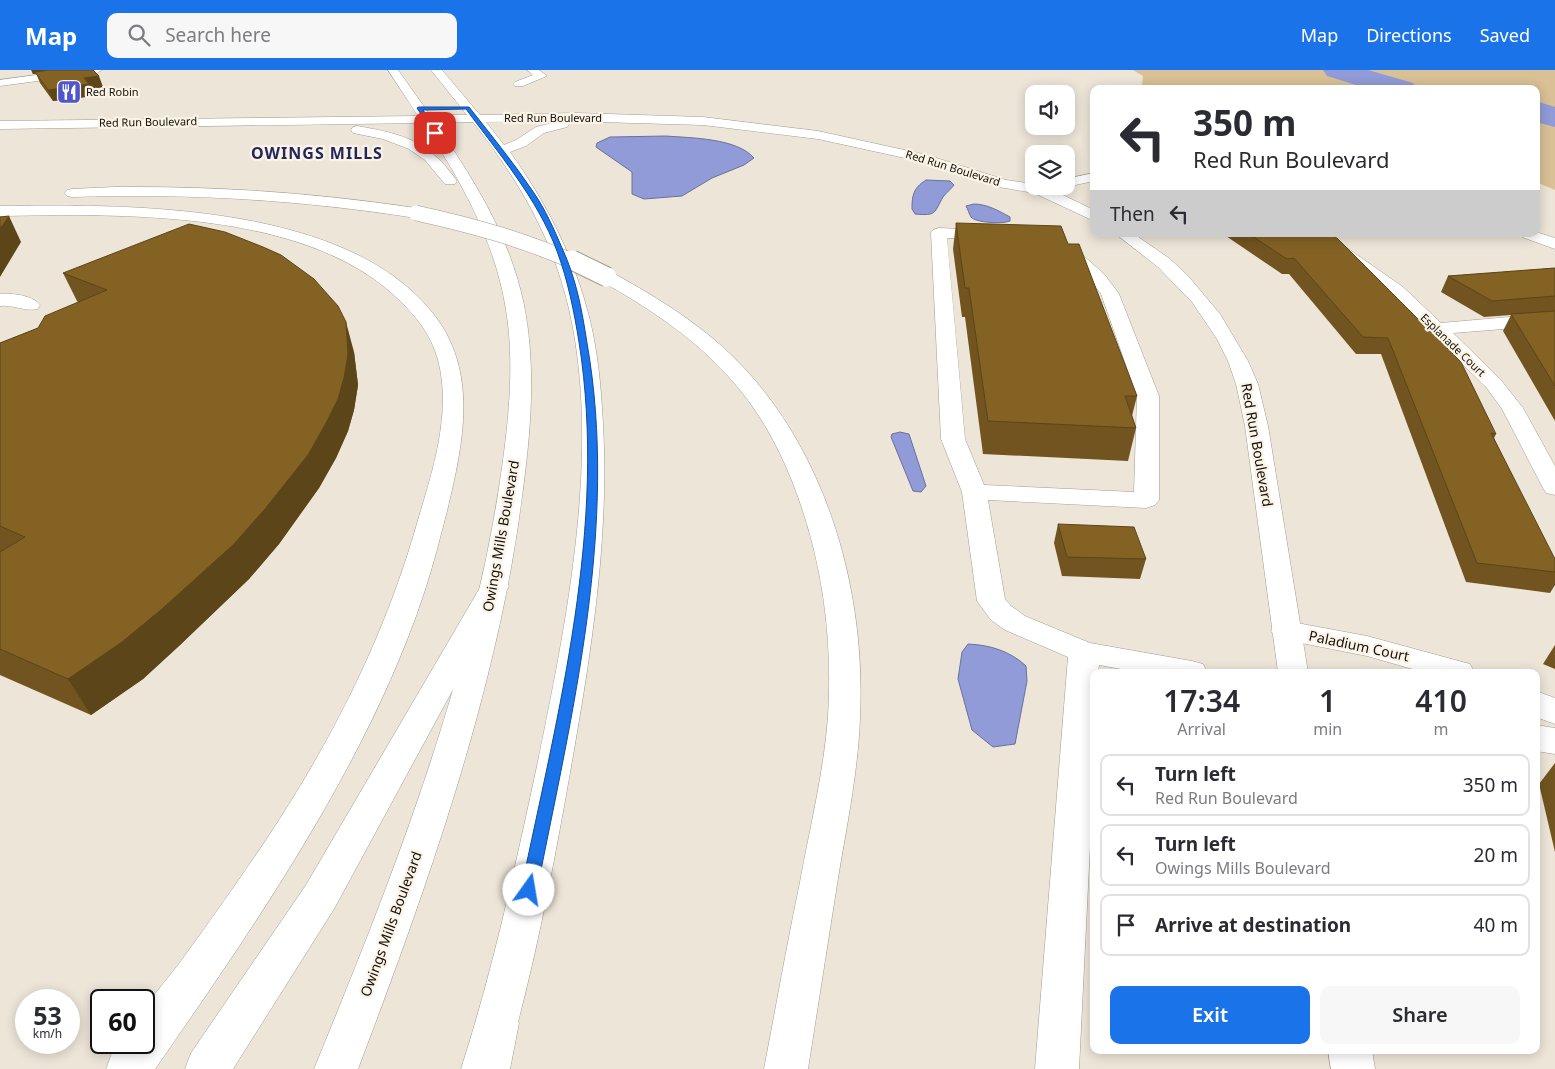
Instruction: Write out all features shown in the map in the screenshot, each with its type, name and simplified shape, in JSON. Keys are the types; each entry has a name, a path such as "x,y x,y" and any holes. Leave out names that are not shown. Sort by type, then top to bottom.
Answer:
{"main road":[{"path":"0,83 97,70"},
{"name":"Owings Mills Boulevard","path":"336,1069 414,861 455,735 495,586 510,499 518,432 521,381 517,316 510,282 499,248 477,198 393,70"},
{"path":"436,70 532,194 548,223 575,292 589,380 593,447 590,526 582,612 538,852 488,1069"},
{"path":"519,84 542,76 532,70"},
{"name":"Red Run Boulevard","path":"0,125 642,107 750,114"},
{"path":"316,110 340,108"},
{"name":"Red Run Boulevard","path":"0,115 316,110 422,114"},
{"name":"Red Run Boulevard","path":"471,113 703,121 782,130 855,142 927,159 1004,184 1025,185"},
{"path":"802,120 828,124"},
{"path":"171,121 320,126 390,137 421,150 448,179 477,198"},
{"path":"501,152 521,143 528,136 540,130 563,124 598,121 703,121"},
{"path":"1075,169 1090,166"},
{"name":"Red Run Boulevard","path":"1020,172 1025,175"},
{"path":"1075,181 1090,178"},
{"path":"59,193 178,190 258,193 333,200 416,212 476,226 528,242 582,264 663,308 697,335 749,387 769,412 787,442 816,509 827,546 837,594 844,652 844,714 837,778 786,1069"},
{"name":"Red Run Boulevard","path":"1057,195 1090,214"},
{"path":"3,201 82,210 158,214 247,225 304,240 349,257 372,269 409,298 434,329 452,368 454,414 450,443 440,485 407,603 375,680 328,771 274,860 198,973 128,1069"},
{"path":"974,492 1146,500 1148,396 1110,294 1099,279 1052,236 939,233 953,439 974,492 991,601 1001,613 1015,624 1084,652 1176,669"},
{"name":"Red Run Boulevard","path":"1128,237 1161,261 1197,296 1225,335 1241,368 1247,385 1256,427 1292,669"},
{"name":"Esplanade Court","path":"1320,237 1397,291 1502,395 1555,488"},
{"path":"1536,237 1555,244"},
{"path":"0,300 10,299 31,305"},
{"path":"1436,329 1555,319"},
{"path":"207,1069 320,896 495,586"},
{"name":"Paladium Court","path":"1286,631 1367,646 1448,669"},
{"path":"1057,1069 1084,652"},
{"path":"1540,705 1555,712"},
{"path":"1540,739 1555,742"},
{"path":"483,1069 498,1023"},
{"path":"1351,1054 1353,1069"}],"shaded area":[{"path":"1133,70 1555,70 1555,190 1540,184 1540,85 1142,85 1143,76"}],"water":[{"path":"666,136 713,140 737,146 754,158 744,165 712,178 682,196 644,199 632,194 632,172 596,147 597,143 610,137"},
{"path":"926,180 950,181 954,185 943,197 934,212 931,214 915,214 912,209 914,193 918,186"},
{"path":"974,204 984,205 997,210 1010,217 1010,221 978,221 971,217 966,206"},
{"path":"900,432 909,434 926,486 921,492 913,491 891,437 892,434"},
{"path":"968,644 999,650 1013,656 1026,666 1027,681 1015,744 993,747 972,730 958,679 962,652"}],"building":[{"path":"48,70 93,70 99,76 84,78 89,84 48,90 35,72"},
{"path":"9,216 0,229 0,217"},
{"path":"956,223 1061,226 1068,244 1079,244 1137,396 1125,396 1136,428 988,421 969,288 965,288"},
{"path":"189,224 225,232 263,247 281,255 314,279 338,306 346,322 348,354 344,378 338,399 308,455 234,544 162,609 122,642 68,679 0,649 0,552 25,537 0,526 0,343 38,328 45,316 107,290 63,273"},
{"path":"1254,237 1335,237 1461,362 1496,434 1491,433 1555,559 1555,572 1477,563 1388,338 1363,337 1294,258 1287,259"},
{"path":"1555,268 1555,296 1492,301 1448,276"},
{"path":"1555,311 1555,386 1511,314"},
{"path":"1058,524 1134,527 1146,559 1067,557"}],"waterway":[{"path":"1337,70 1388,85"},
{"path":"1540,112 1555,117"}],"place":[{"name":"Red Robin","path":"69,92"}],"district":[{"name":"OWINGS MILLS","path":"317,153"}],"route":[{"path":"435,133 419,108 467,108 532,194 560,249 575,292 589,380 593,447 590,526 582,612 538,852 529,890"}]}
